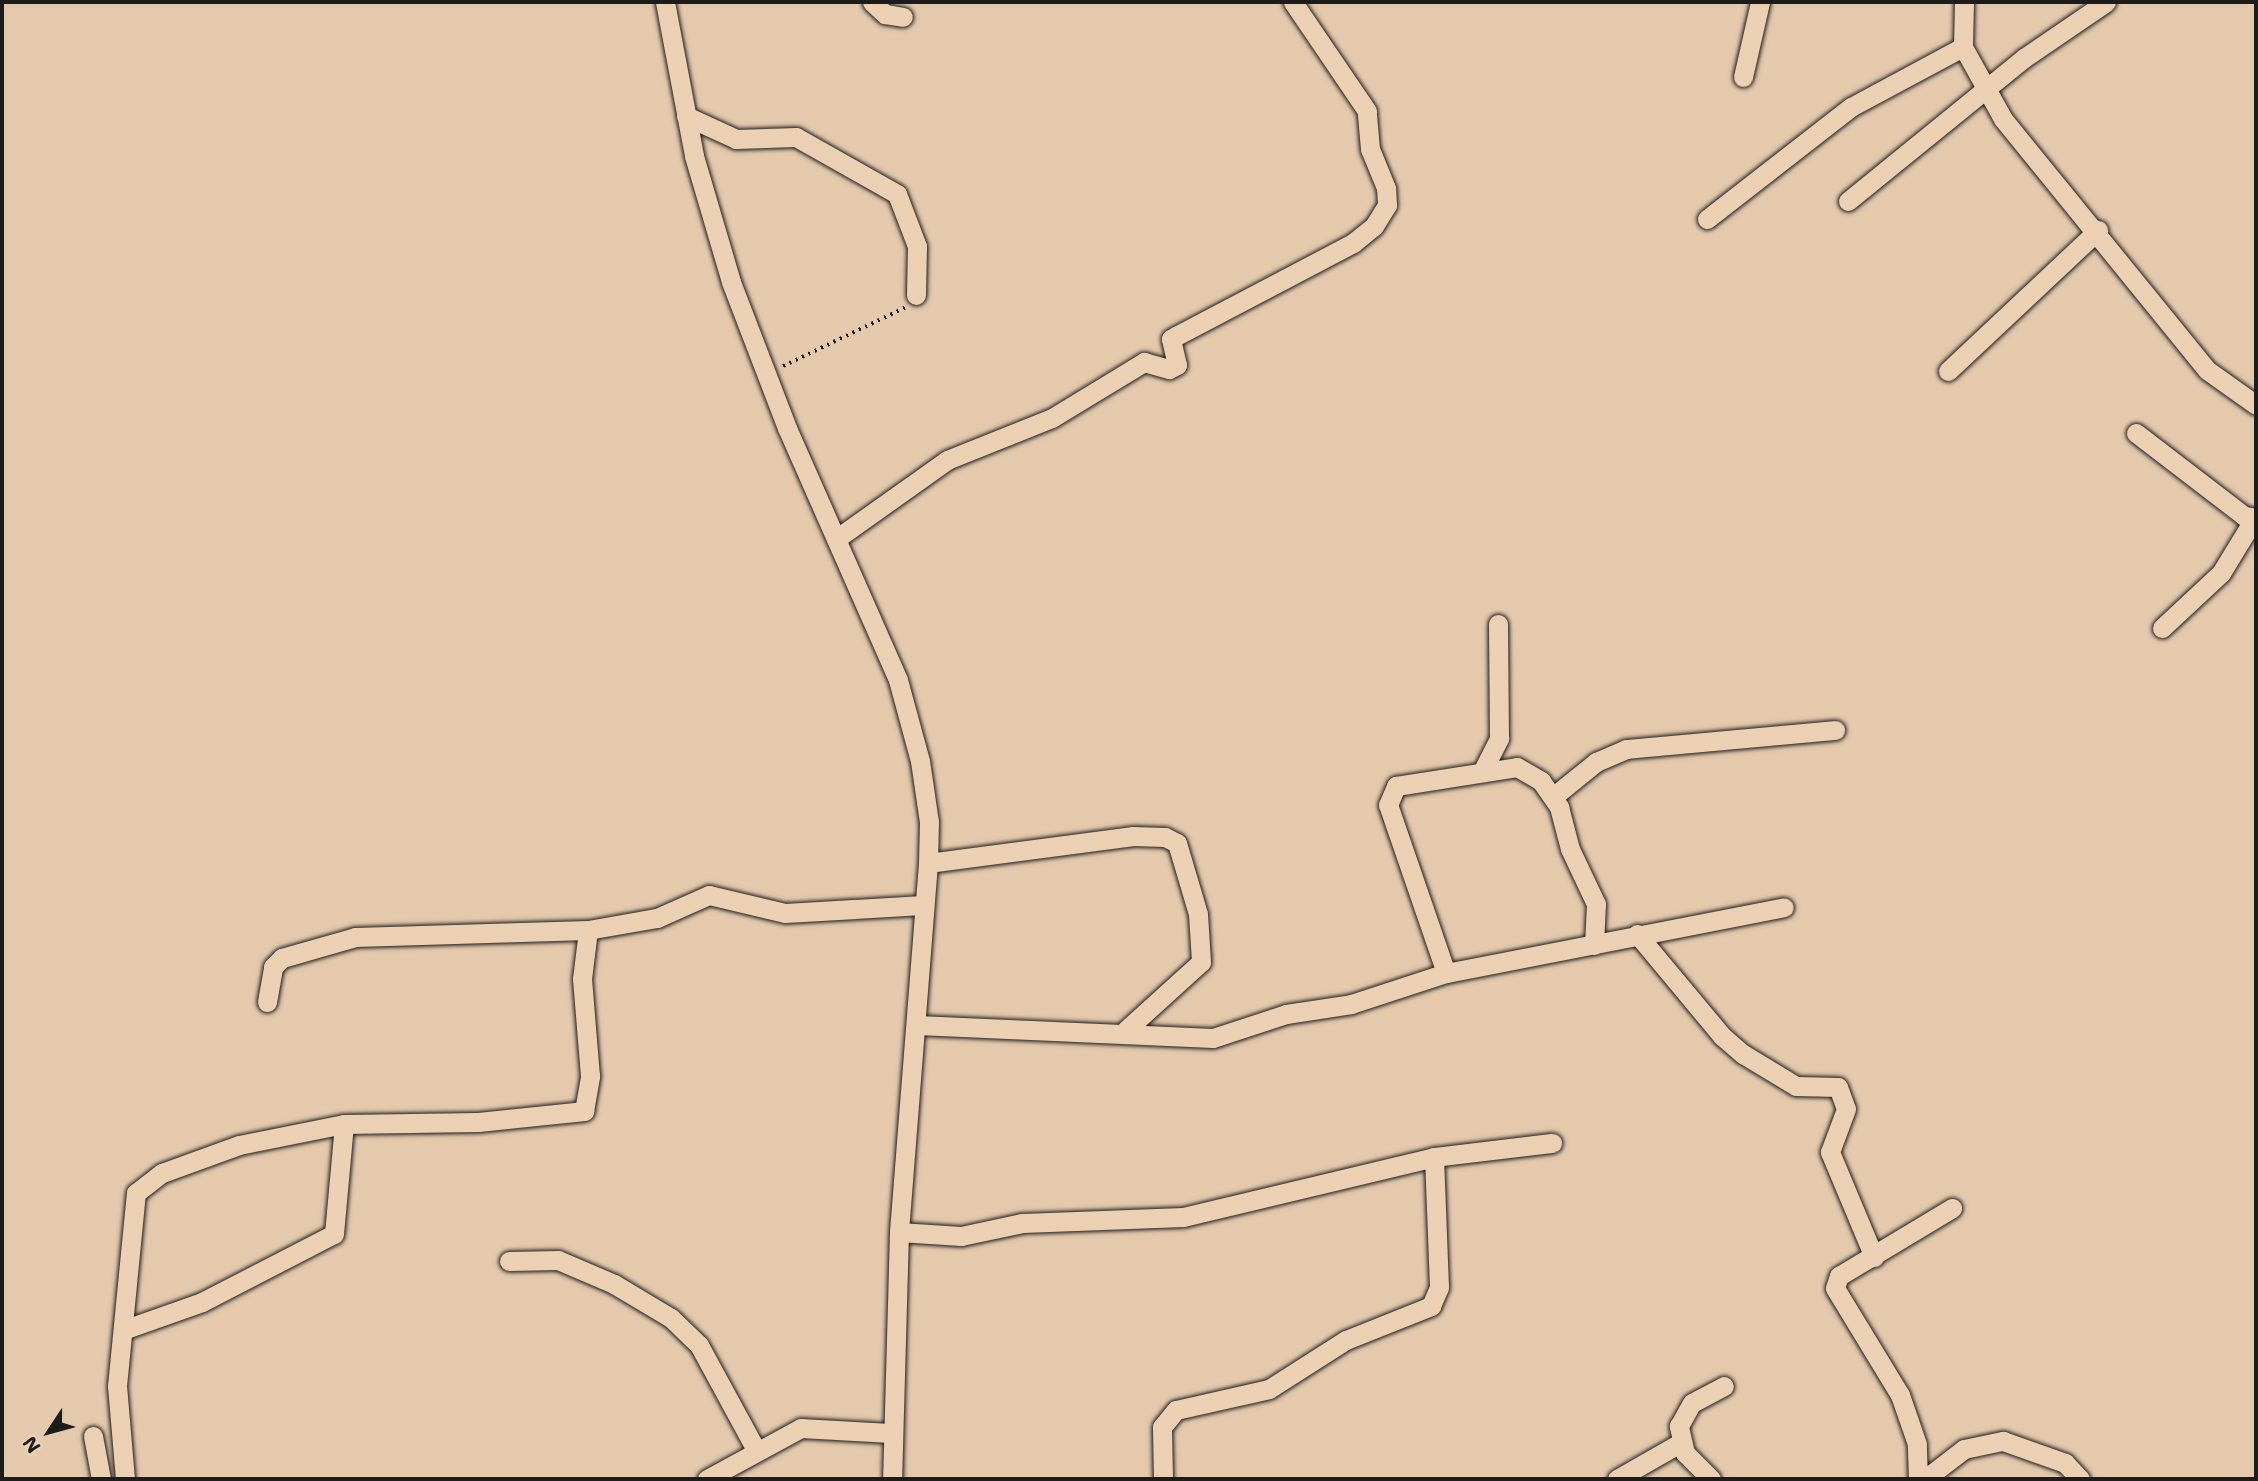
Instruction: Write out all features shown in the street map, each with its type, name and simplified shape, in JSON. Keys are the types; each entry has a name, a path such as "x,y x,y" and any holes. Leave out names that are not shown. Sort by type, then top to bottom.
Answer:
{"street":[{"path":"664,2 686,116 731,282 765,374 907,703 929,822 917,1024 899,1232 890,1433 892,1479"},
{"path":"872,2 885,14 902,17"},
{"path":"836,539 947,460 1052,418 1144,362 1169,369 1177,365 1171,339 1353,243 1374,226 1387,205 1387,188 1370,149 1367,111 1293,2"},
{"path":"1743,77 1760,2"},
{"path":"1964,2 1963,47 2003,119 2098,230 2207,370 2253,397"},
{"path":"1848,201 1985,89 2106,2"},
{"path":"1707,219 1851,107 1963,47"},
{"path":"686,116 736,139 796,137 897,194 917,246 916,295"},
{"path":"1948,371 2098,230"},
{"path":"2136,433 2255,519 2221,573 2162,628"},
{"path":"1483,770 1499,737 1498,624"},
{"path":"1554,796 1596,762 1626,749 1835,730"},
{"path":"1499,737 1517,767 1554,796 1570,849 1597,904 1594,945"},
{"path":"1446,973 1388,794 1396,786 1483,770 1517,767"},
{"path":"928,863 1133,836 1165,836 1177,843 1200,924 1201,962 1126,1030"},
{"path":"267,1002 274,967 282,958 355,937 588,930 657,918 709,895 785,914 923,905"},
{"path":"917,1024 1126,1030 1213,1038 1286,1014 1352,1004 1446,973 1594,945 1637,934 1739,920 1784,907"},
{"path":"125,1479 117,1386 136,1193 162,1173 239,1145 344,1124 478,1122 584,1111 590,1076 582,979 588,930"},
{"path":"1637,934 1721,1036 1743,1054 1796,1086 1830,1085 1842,1093 1846,1109 1830,1152 1874,1257"},
{"path":"123,1330 202,1302 334,1234 344,1124"},
{"path":"899,1232 961,1237 1022,1223 1183,1217 1434,1157 1552,1143"},
{"path":"1163,1479 1162,1427 1176,1410 1269,1390 1346,1340 1431,1306 1439,1287 1434,1157"},
{"path":"1918,1479 1917,1444 1900,1395 1836,1293 1839,1276 1952,1208"},
{"path":"509,1261 558,1260 614,1284 671,1318 699,1345 756,1450"},
{"path":"1711,1479 1680,1443 1681,1417 1692,1403 1724,1386"},
{"path":"707,1479 801,1427 890,1433"},
{"path":"93,1436 101,1479"},
{"path":"1925,1479 1964,1449 2003,1441 2065,1462 2080,1479"},
{"path":"1617,1479 1680,1443"}],"path":[{"path":"765,374 903,310 916,295"}]}
